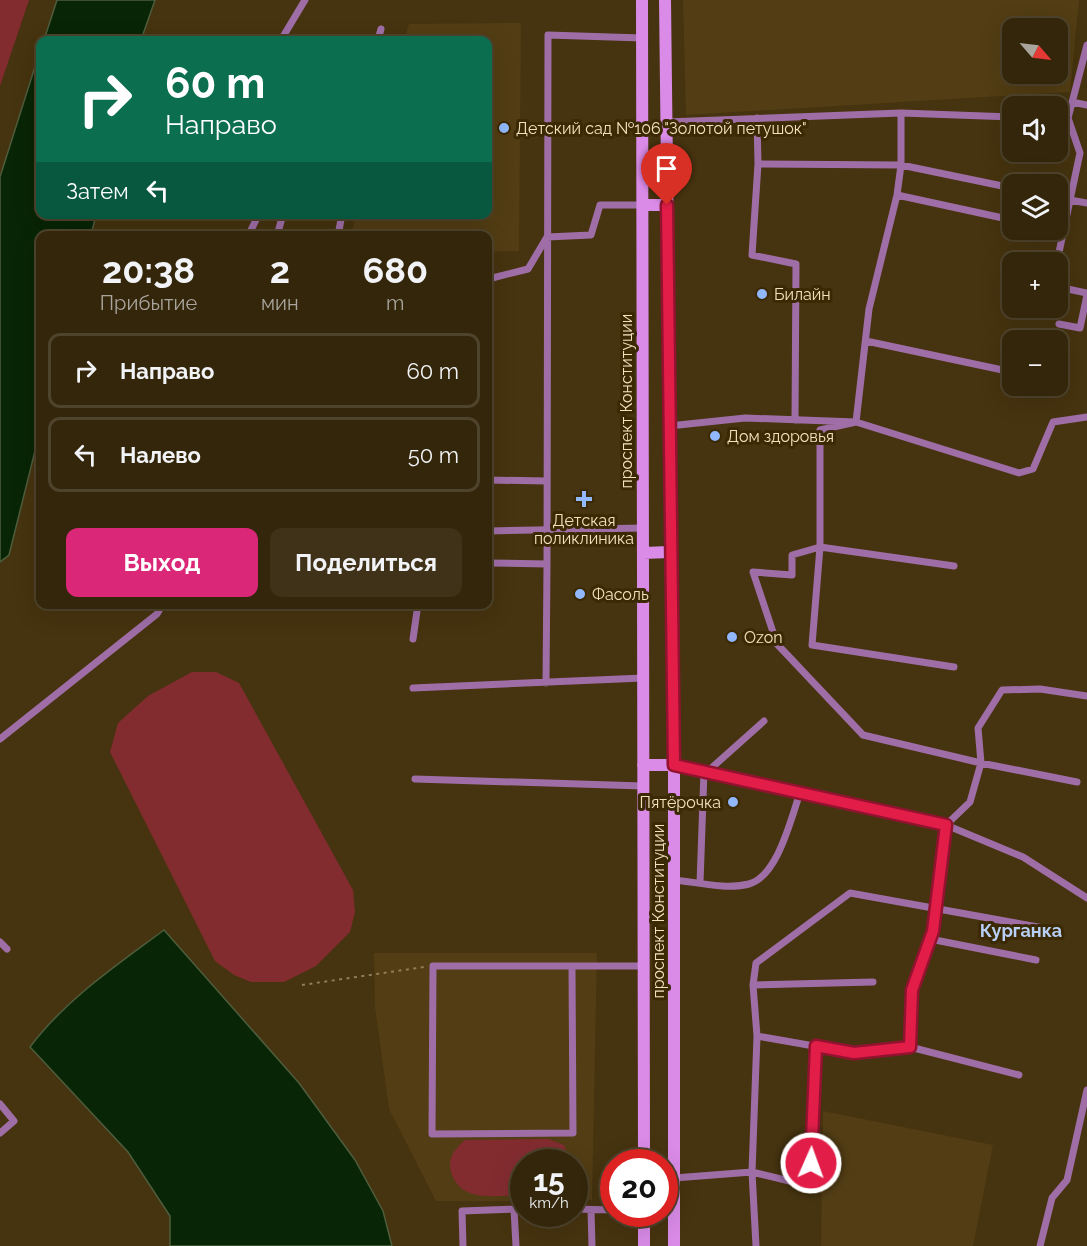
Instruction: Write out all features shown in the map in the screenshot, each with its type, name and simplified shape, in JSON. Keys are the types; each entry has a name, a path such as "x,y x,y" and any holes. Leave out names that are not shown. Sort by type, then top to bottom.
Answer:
{"main road":[{"name":"проспект Конституции","path":"642,0 644,1149"},
{"name":"проспект Конституции","path":"665,0 674,765 674,1149"},
{"path":"644,205 667,205"},
{"path":"643,553 670,552"},
{"path":"643,765 674,765"},
{"path":"644,1227 644,1246"},
{"name":"проспект Конституции","path":"671,1227 674,1246"}],"lane":[{"path":"283,36 305,0"},
{"path":"379,36 381,28"},
{"path":"546,683 548,35 642,38"},
{"path":"1068,206 1084,154 1068,118 1087,45"},
{"path":"1072,102 1087,105"},
{"path":"667,122 901,113 1002,117"},
{"path":"856,422 869,309 897,195 901,165 901,113"},
{"path":"757,118 758,164 752,255 796,264 795,420"},
{"path":"758,164 901,165 1002,186"},
{"path":"897,195 1002,218"},
{"path":"1070,200 1087,203"},
{"path":"547,237 591,235 600,205 644,205"},
{"path":"492,278 528,268 547,237"},
{"path":"1059,324 1080,328 1087,294 1068,289"},
{"path":"866,341 1002,370"},
{"path":"669,426 745,418 856,422 1019,473 1034,469 1053,422 1087,417"},
{"path":"856,422 820,430 820,547 812,645 954,667"},
{"path":"492,480 546,481"},
{"path":"492,531 643,528"},
{"path":"954,566 820,547 792,555 792,575 753,572 777,644 863,735 981,763 1077,782"},
{"path":"492,563 547,564"},
{"path":"0,739 157,614 160,609"},
{"path":"413,639 417,609"},
{"path":"413,688 643,678"},
{"path":"910,1047 912,990 930,939 946,825 970,802 981,763 978,728 1002,690 1040,689 1087,696"},
{"path":"700,883 705,772 764,721"},
{"path":"674,765 946,825 1023,857 1087,898"},
{"path":"415,779 643,786"},
{"path":"674,880 750,884 765,875 779,852 800,793"},
{"path":"756,1246 752,1172 757,1036 753,985 756,963 850,893 1049,929"},
{"path":"930,939 1036,960"},
{"path":"0,942 7,949"},
{"path":"572,967 573,1133 432,1134 433,966 644,966"},
{"path":"753,985 873,982"},
{"path":"757,1036 854,1053 910,1047 1020,1075"},
{"path":"678,1178 752,1172 810,1186 816,1046"},
{"path":"1040,1246 1052,1198 1067,1180 1087,1090"},
{"path":"0,1104 14,1121 0,1133"},
{"path":"463,1246 462,1211 510,1209"},
{"path":"592,1246 591,1209 600,1209"},
{"path":"515,1227 516,1246"}],"path":[{"path":"302,985 433,966"}],"shaded area":[{"path":"0,0 29,0 0,86"},
{"path":"57,0 155,0 142,36 45,36"},
{"path":"683,0 1079,0 1070,92 686,115"},
{"name":"Детский сад №106 \"Золотой петушок\"","path":"521,23 519,251 492,252 492,231 352,231 355,219 492,219 492,36 405,36 409,24"},
{"path":"36,64 36,219 95,219 92,231 36,231 36,447 9,555 0,562 0,177"},
{"path":"192,672 216,672 239,683 353,890 355,912 350,932 316,966 284,982 251,982 234,975 215,961 110,752 118,723 148,696"},
{"path":"164,930 299,1083 355,1160 383,1211 392,1246 170,1246 170,1216 128,1152 30,1047 75,999"},
{"path":"374,953 597,953 592,1200 588,1200 588,1149 510,1149 510,1201 436,1201 389,1109 375,1007"},
{"path":"823,1111 993,1145 973,1246 821,1246"},
{"path":"548,1139 564,1145 565,1149 510,1149 510,1195 491,1196 471,1193 463,1189 451,1172 450,1162 453,1154 465,1140"}],"place":[{"name":"Детский сад №106 \"Золотой петушок\"","path":"504,128"},
{"name":"Билайн","path":"762,294"},
{"name":"Дом здоровья","path":"715,436"},
{"name":"Детская поликлиника","path":"584,499"},
{"name":"Фасоль","path":"580,594"},
{"name":"Ozon","path":"732,637"},
{"name":"Пятёрочка","path":"733,802"}],"district":[{"name":"Курганка","path":"1021,930"}],"route":[{"path":"667,205 674,765 946,825 933,931 912,990 910,1047 854,1053 816,1046 811,1163"}]}
